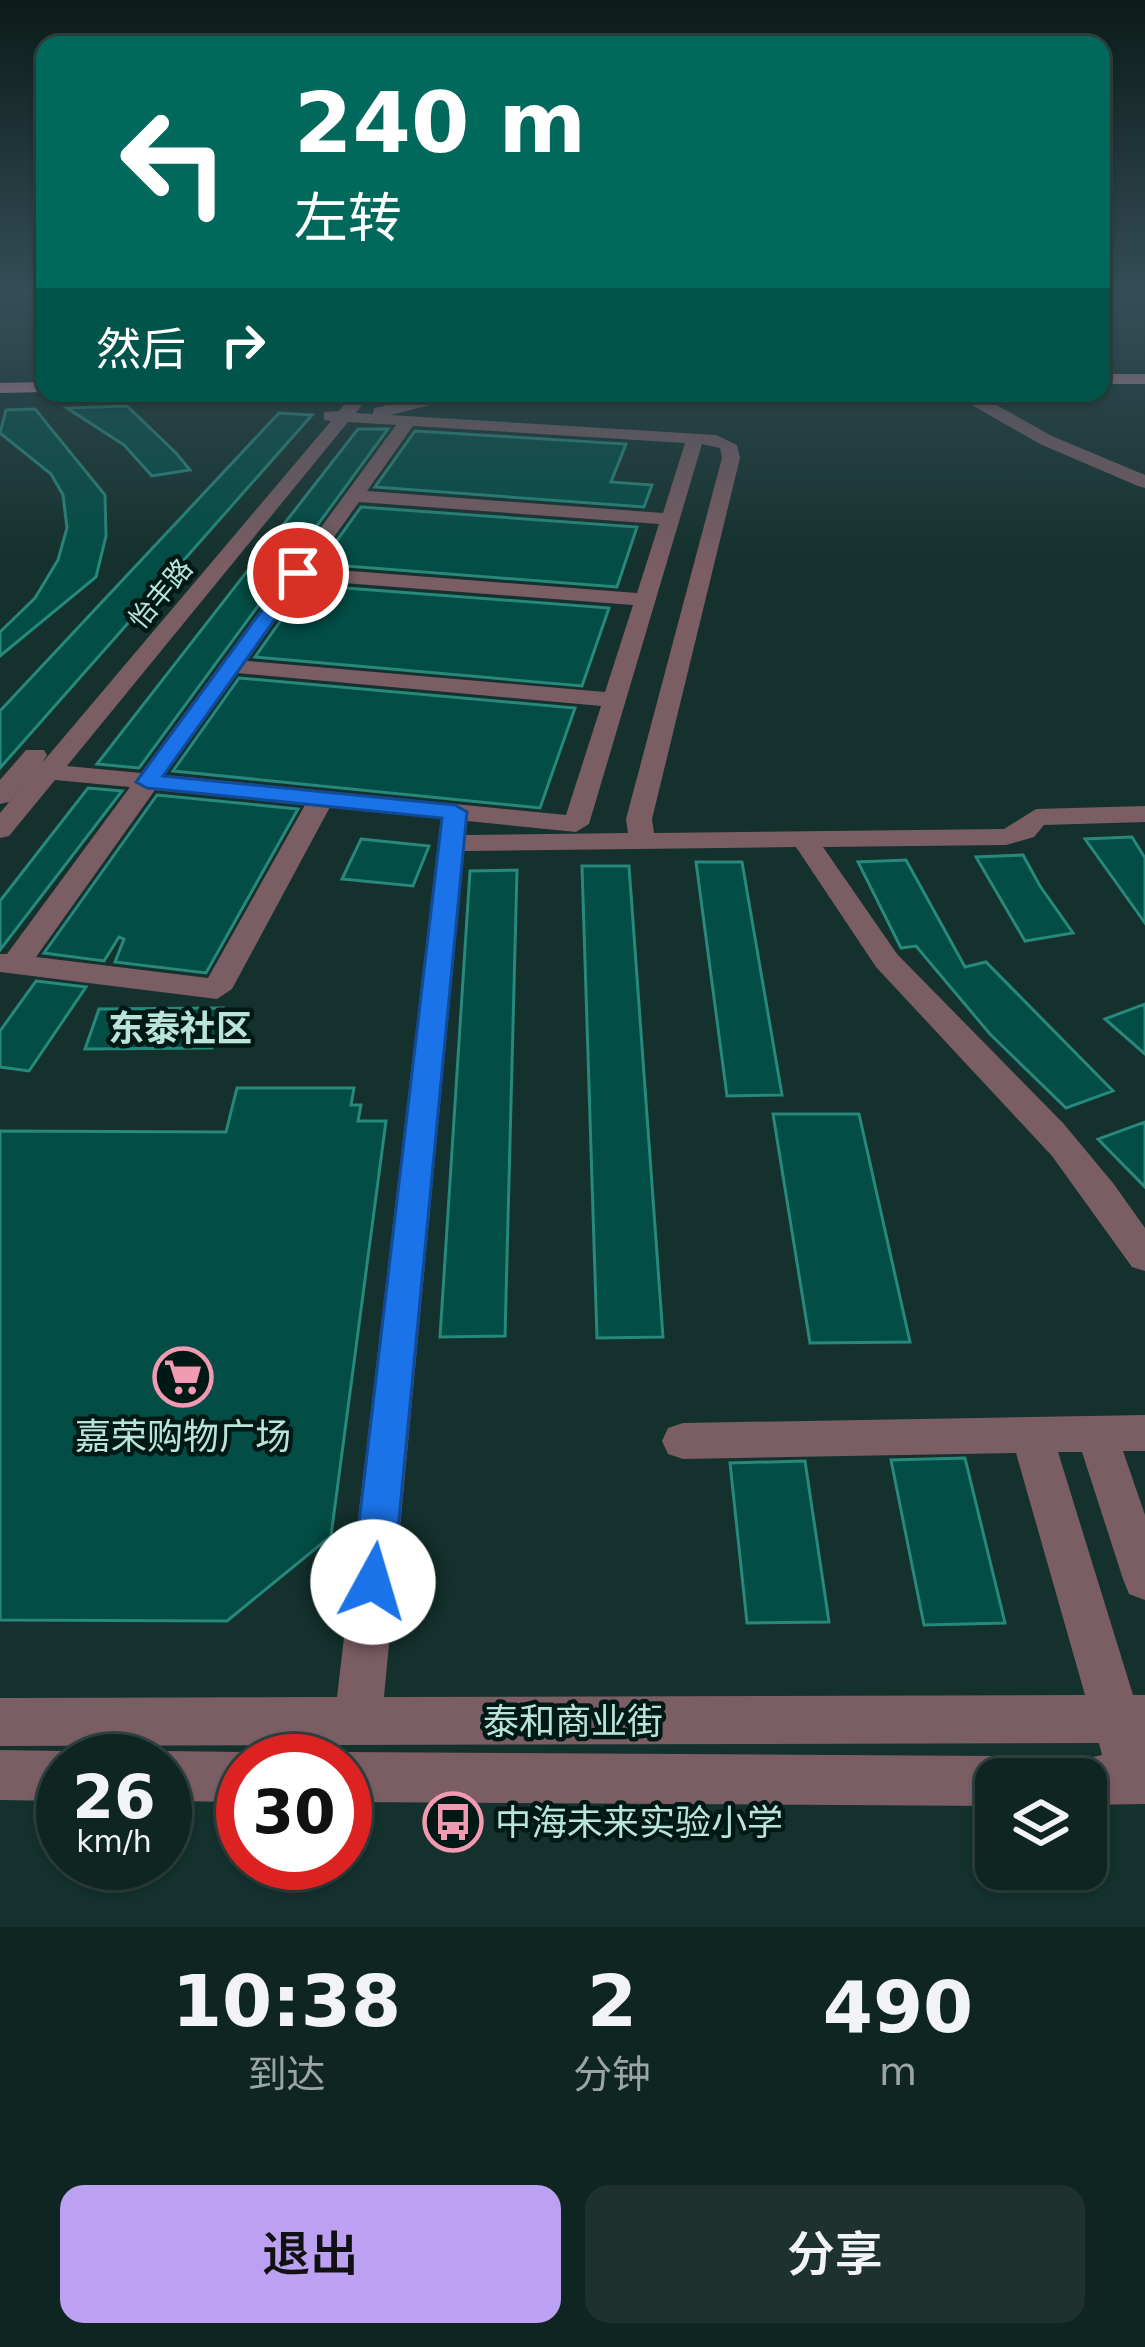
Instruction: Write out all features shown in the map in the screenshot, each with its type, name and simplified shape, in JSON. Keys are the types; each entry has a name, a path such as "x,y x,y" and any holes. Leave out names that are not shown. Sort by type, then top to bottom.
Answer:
{"street":[{"name":"怡丰路","path":"344,402 347,417"},
{"name":"怡丰路","path":"0,830 36,770 357,402"},
{"path":"347,417 413,402"},
{"path":"978,402 1046,440 1145,482"},
{"path":"347,417 694,439 728,446 731,458 639,819 642,839"},
{"path":"8,964 147,782 408,421"},
{"path":"453,828 576,824 694,439"},
{"path":"354,496 670,519"},
{"path":"298,573 645,600"},
{"path":"231,666 614,700"},
{"name":"怡丰路","path":"0,796 36,770"},
{"path":"36,770 322,799 453,828 642,839 1006,837 1025,832 1036,817 1145,814"},
{"path":"8,964 217,989 322,799"},
{"path":"358,1721 453,828"},
{"path":"804,838 832,893 874,952 1054,1136 1145,1257"},
{"path":"683,1441 1145,1432"},
{"path":"1096,1433 1145,1579"},
{"path":"1032,1435 1131,1720 1122,1780"},
{"name":"泰和商业街","path":"0,1722 1131,1720"},
{"path":"0,1775 36,1776"},
{"name":"泰和商业街","path":"372,1777 975,1780"}],"building":[{"path":"127,406 190,470 152,476 124,445 67,408"},
{"path":"35,409 105,495 106,536 96,577 0,656 0,632 35,598 58,560 67,528 63,495 51,474 0,433 6,410"},
{"path":"279,413 312,415 0,768 0,711"},
{"path":"358,429 388,429 139,768 97,764"},
{"path":"415,431 626,444 611,482 652,485 644,507 375,487"},
{"path":"361,507 637,527 617,587 320,564"},
{"path":"306,585 609,608 582,686 255,657"},
{"path":"239,678 575,708 540,808 173,771"},
{"path":"88,788 122,791 0,950 0,901"},
{"path":"157,795 298,809 206,973 115,962 124,939 119,937 104,961 44,953"},
{"path":"1132,837 1145,858 1145,923 1085,839"},
{"path":"361,839 429,846 413,886 342,879"},
{"path":"1023,855 1073,933 1025,941 976,857"},
{"path":"906,860 965,967 986,962 1113,1091 1066,1108 990,1034 916,946 901,948 858,862"},
{"path":"696,862 742,862 782,1095 727,1096"},
{"path":"582,866 629,866 663,1337 597,1338"},
{"path":"517,870 505,1336 440,1337 470,871"},
{"path":"36,981 86,987 29,1071 0,1067 0,1031"},
{"path":"1145,1004 1145,1054 1105,1019"},
{"path":"223,1008 212,1048 85,1049 99,1009"},
{"name":"嘉荣购物广场","path":"237,1088 354,1088 351,1105 361,1105 358,1121 386,1121 331,1536 227,1621 0,1620 0,1131 226,1132"},
{"path":"773,1114 859,1114 910,1342 810,1343"},
{"path":"1145,1122 1145,1187 1098,1139"},
{"path":"965,1458 1005,1623 924,1625 891,1460"},
{"path":"805,1461 829,1622 747,1623 730,1463"}],"place":[{"name":"嘉荣购物广场","path":"183,1377"},
{"name":"中海未来实验小学","path":"453,1822"}],"district":[{"name":"东泰社区","path":"180,1028"}],"route":[{"path":"298,573 147,782 455,812 373,1582"}]}
